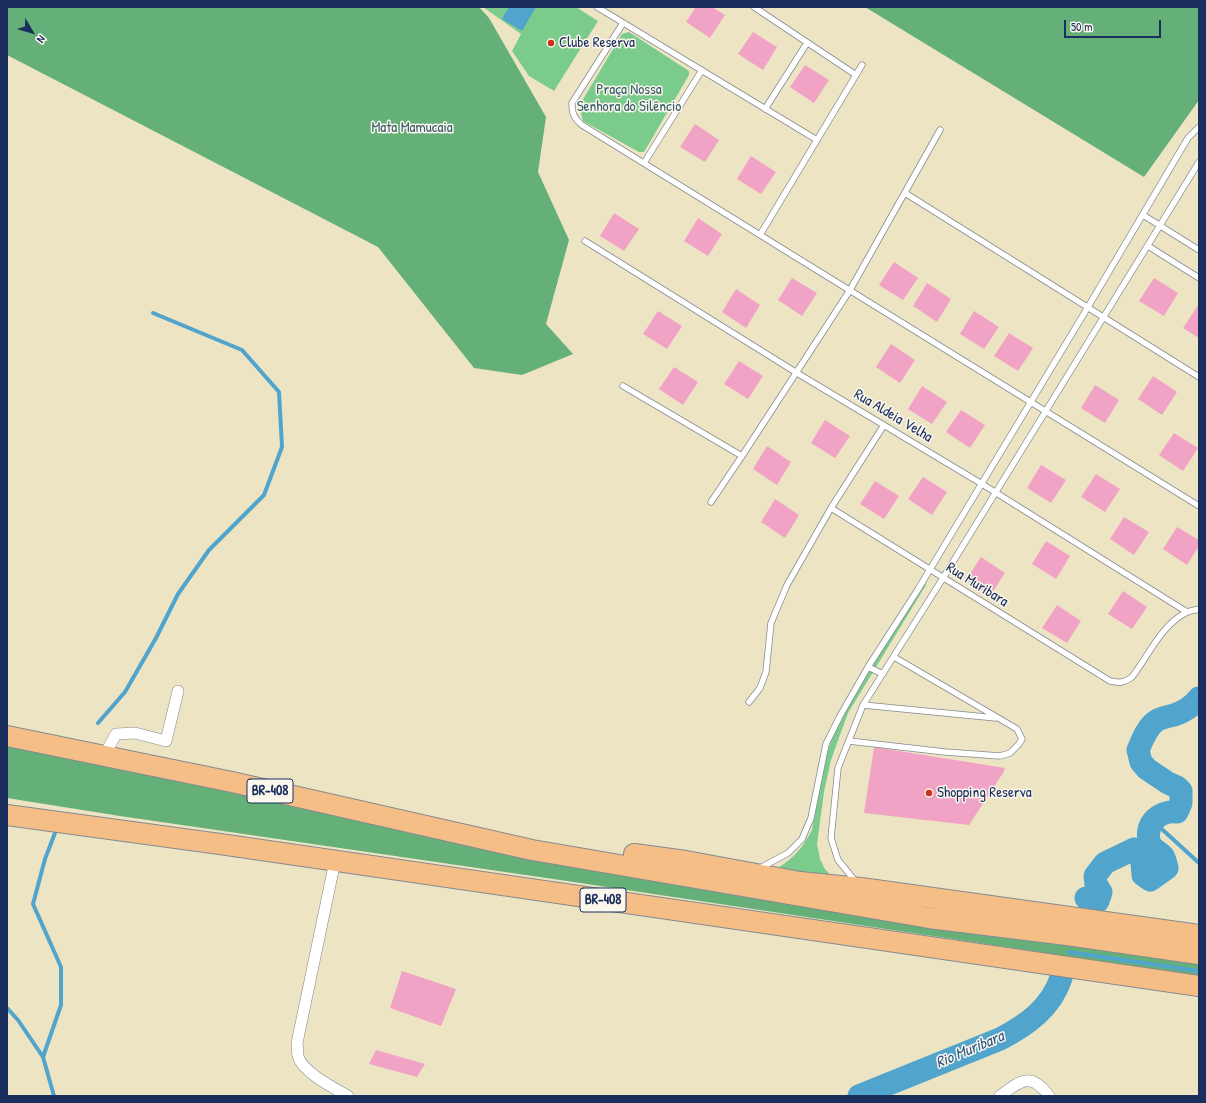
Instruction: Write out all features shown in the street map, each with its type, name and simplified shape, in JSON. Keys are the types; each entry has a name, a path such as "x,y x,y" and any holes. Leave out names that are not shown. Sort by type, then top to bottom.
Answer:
{"highway":[{"name":"BR-408","path":"7,736 232,782 532,850 929,918 1067,935 1199,954"},
{"name":"BR-408","path":"7,815 1199,986"},
{"path":"532,850 566,847 598,849 800,882 861,888 1199,935"}],"street":[{"path":"104,756 116,734 135,733 166,741 178,691"},
{"path":"335,861 297,1043 298,1056 304,1067 348,1096"},
{"path":"1000,1096 1022,1081 1029,1080 1035,1081 1049,1096"}],"lane":[{"path":"597,7 817,140"},
{"path":"754,7 856,75"},
{"path":"623,22 572,104 574,118 582,125 1199,506"},
{"path":"765,109 807,43"},
{"path":"760,235 862,66"},
{"path":"644,163 702,70"},
{"path":"751,873 788,853 802,839 811,818 826,744 840,716 868,667 982,484 1188,138 1199,127"},
{"path":"711,502 850,290 906,193 940,130"},
{"path":"861,888 838,860 831,838 838,768 863,705 1105,318 1199,162"},
{"path":"906,193 1199,377"},
{"path":"1143,215 1199,250"},
{"name":"Rua Aldeia Velha","path":"586,241 797,373 982,484 1187,612"},
{"path":"1148,246 1199,278"},
{"path":"623,386 742,456"},
{"path":"749,702 760,688 766,672 771,623 787,585 831,508 884,425"},
{"name":"Rua Muribara","path":"831,508 1110,681 1120,683 1127,681 1132,677 1157,640 1172,623 1187,612"},
{"path":"1187,612 1199,609"},
{"path":"849,741 945,752 1000,756 1010,753 1022,739 1017,729 894,657"},
{"path":"868,667 883,674"},
{"path":"863,705 998,719"}],"green space":[{"name":"Mata Mamucaia","path":"7,7 479,7 489,18 546,117 538,172 569,240 546,324 573,354 522,375 474,368 378,247 7,55"},
{"name":"Clube Reserva","path":"483,7 576,7 598,21 554,91 529,76 512,51 521,34"},
{"path":"865,7 1199,7 1199,100 1144,177"},
{"name":"Praça Nossa Senhora do Silêncio","path":"629,32 689,71 689,75 644,152 639,152 583,121 579,106 622,34"},
{"path":"924,583 926,585 848,713 831,760 824,792 817,844 820,859 825,869 838,884 771,871 790,859 800,849 812,830 824,764 832,738 857,688"},
{"path":"7,744 332,813 542,862 754,897 1199,961 1199,976 7,798"}],"water":[{"path":"509,7 536,7 522,31 502,19"}],"building":[{"path":"696,7 712,7 725,15 710,38 686,22"},
{"path":"753,32 777,47 763,70 738,54"},
{"path":"805,65 829,80 814,103 790,87"},
{"path":"695,124 719,140 705,162 680,147"},
{"path":"751,156 776,172 761,194 737,179"},
{"path":"614,213 639,229 624,251 600,236"},
{"path":"698,218 722,234 708,256 684,241"},
{"path":"894,262 918,278 903,300 879,285"},
{"path":"792,278 817,293 802,316 778,300"},
{"path":"1154,278 1178,293 1164,316 1139,301"},
{"path":"927,283 951,299 937,322 913,306"},
{"path":"736,289 760,305 746,328 722,312"},
{"path":"1199,304 1199,338 1183,328"},
{"path":"658,311 682,326 667,349 643,334"},
{"path":"974,311 999,327 984,349 960,334"},
{"path":"1009,333 1033,348 1018,371 994,356"},
{"path":"891,344 915,360 900,383 876,367"},
{"path":"739,361 763,376 748,399 724,384"},
{"path":"674,367 698,382 683,405 659,389"},
{"path":"1153,376 1177,392 1162,415 1138,399"},
{"path":"1095,385 1119,400 1105,423 1081,408"},
{"path":"922,386 947,402 932,424 908,409"},
{"path":"961,410 985,425 970,448 946,432"},
{"path":"825,420 850,436 835,458 811,443"},
{"path":"1174,433 1198,448 1183,471 1159,455"},
{"path":"767,446 791,462 777,485 753,469"},
{"path":"1041,465 1066,480 1051,503 1027,488"},
{"path":"1096,474 1120,489 1105,512 1081,497"},
{"path":"923,477 947,492 932,515 908,499"},
{"path":"875,481 899,496 884,519 860,504"},
{"path":"775,499 799,515 785,538 761,522"},
{"path":"1124,517 1149,532 1134,555 1110,539"},
{"path":"1177,527 1199,540 1199,546 1187,565 1163,549"},
{"path":"1046,541 1070,556 1056,579 1032,564"},
{"path":"981,557 1005,573 990,596 966,580"},
{"path":"1123,591 1147,607 1132,629 1108,614"},
{"path":"1057,605 1081,621 1067,643 1042,628"},
{"name":"Shopping Reserva","path":"874,747 1005,768 969,825 864,813"},
{"path":"402,971 456,989 441,1026 390,1008"},
{"path":"376,1050 425,1064 417,1077 369,1064"}],"waterway":[{"path":"98,723 125,692 156,638 178,594 209,550 264,495 282,447 279,392 242,350 153,313"},
{"name":"Rio Muribara","path":"1086,898 1098,901 1101,892 1096,884 1095,876 1105,863 1134,849 1141,850 1143,875 1150,880 1167,868 1163,856 1151,846 1149,839 1150,826 1158,817 1170,812 1177,812 1181,803 1181,791 1147,769 1141,762 1138,750 1145,734 1156,721 1184,710 1194,704 1199,698"},
{"path":"1153,821 1199,863"},
{"path":"43,1057 61,1005 61,967 33,904 45,859 55,833"},
{"path":"1069,952 1199,971"},
{"name":"Rio Muribara","path":"859,1096 1010,1034 1029,1021 1044,1007 1057,989 1061,978"},
{"path":"7,1008 18,1020 43,1057 54,1096"}],"place":[{"name":"Clube Reserva","path":"551,43"},
{"name":"Shopping Reserva","path":"929,793"}]}
